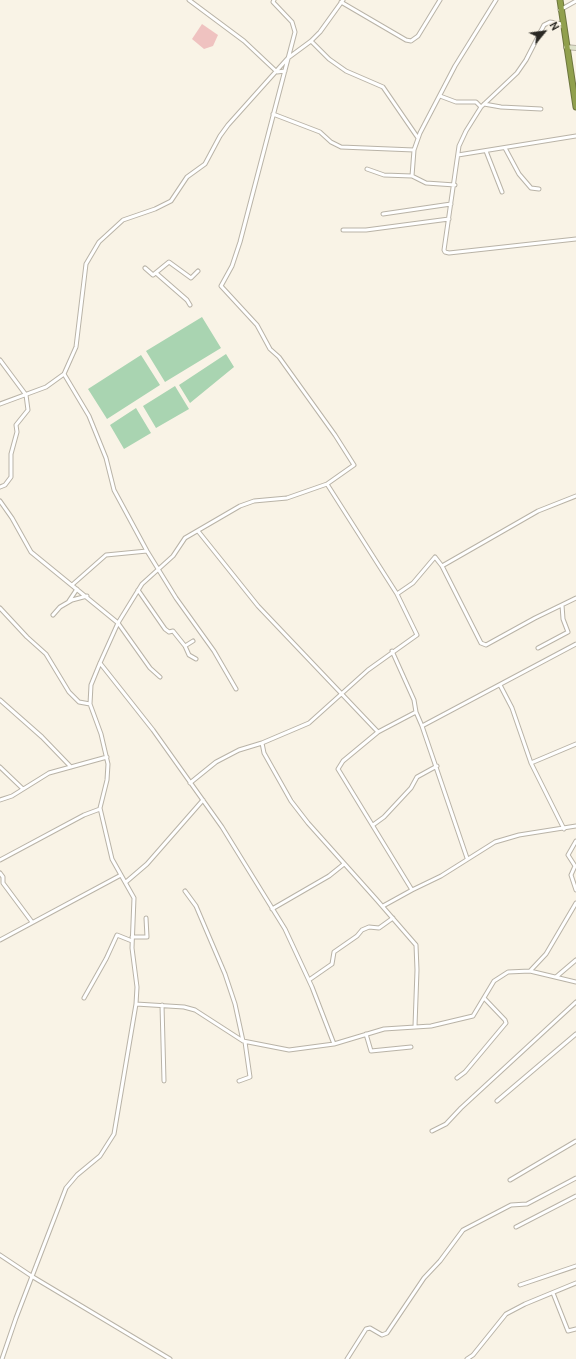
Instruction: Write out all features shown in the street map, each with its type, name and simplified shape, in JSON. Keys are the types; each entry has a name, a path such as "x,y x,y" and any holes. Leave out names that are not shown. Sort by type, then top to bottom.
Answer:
{"highway":[{"path":"560,0 562,24 576,107"}],"street":[{"path":"189,0 244,42 277,72 285,71"},
{"path":"0,404 46,387 64,374 76,347 86,264 92,252 112,228 123,220 155,209 171,201 187,177 205,164 220,136 228,125 288,58 311,41 320,32 342,1 406,40 411,41 418,36 440,0"},
{"path":"412,176 414,150 418,138 456,66 496,0"},
{"path":"2,1359 16,1318 66,1188 77,1175 100,1156 114,1134 136,1004 137,987 132,958 134,898 112,859 100,809 107,780 106,757 101,734 90,704 91,685 118,623 138,590 142,584 173,556 181,541 240,506 254,501 287,498 326,484 350,470 354,466 335,435 279,358 270,349 257,325 222,286 232,266 240,242 295,32 294,27 286,15 273,1"},
{"path":"560,10 576,1"},
{"path":"562,24 550,22 544,25 526,60 517,72 483,105 466,131 459,146 455,185 444,250 445,252 576,239"},
{"path":"311,41 329,59 346,70 383,87 418,138"},
{"path":"566,48 576,48"},
{"path":"440,96 456,102 476,102 483,105 501,107 541,109"},
{"path":"273,114 320,132 341,147 414,150"},
{"path":"458,155 576,136"},
{"path":"505,148 519,174 531,188 539,189"},
{"path":"486,151 502,192"},
{"path":"367,169 384,175 412,176 426,183 455,185"},
{"path":"383,214 451,204"},
{"path":"343,230 366,230 450,219"},
{"path":"145,268 153,275 169,262 191,278 198,271"},
{"path":"156,273 190,305"},
{"path":"0,360 26,395 28,410 16,423 16,439 13,444 11,454 11,477 0,487"},
{"path":"64,374 90,416 106,458 114,490 157,570 214,651 236,689"},
{"path":"190,783 216,762 239,750 262,743 309,723 342,693 392,652 417,635 397,594 326,484"},
{"path":"442,566 538,511 576,496"},
{"path":"0,502 12,518 31,552 72,586 87,596 118,623 150,668 160,677"},
{"path":"198,531 258,606 378,732"},
{"path":"72,586 106,555 147,551"},
{"path":"397,594 412,583 434,557 442,566 484,645 576,598"},
{"path":"67,603 77,589"},
{"path":"138,590 166,629 169,632 173,631 185,646 189,655 196,659"},
{"path":"53,615 60,607 72,600 87,596"},
{"path":"538,648 568,632 563,619 562,605"},
{"path":"0,608 26,637 46,654 69,692 79,702 90,704"},
{"path":"185,646 193,641"},
{"path":"422,726 500,685 513,676 576,644"},
{"path":"392,652 414,700 416,712 437,766 467,858"},
{"path":"100,663 154,730 222,827 285,929 309,980 334,1044"},
{"path":"500,685 512,708 531,763 564,829"},
{"path":"0,700 42,737 71,768"},
{"path":"412,890 338,769 340,764 378,732 416,712"},
{"path":"262,743 264,753 291,800 308,823 383,906 417,947 415,1026"},
{"path":"531,763 576,744"},
{"path":"0,800 12,796 49,773 106,757"},
{"path":"373,825 384,817 411,788 417,777 437,766"},
{"path":"0,767 23,789"},
{"path":"126,882 147,864 203,800"},
{"path":"0,860 84,815 100,809"},
{"path":"383,906 441,876 467,858 495,842 505,838 576,826"},
{"path":"576,841 568,855 575,866 572,875 576,890"},
{"path":"272,909 329,876 344,864"},
{"path":"0,873 4,877 3,883 32,922"},
{"path":"0,940 121,875"},
{"path":"185,891 193,901 202,919 225,974 235,1004 250,1077 239,1081"},
{"path":"530,971 546,954 576,903"},
{"path":"132,937 147,937 146,918"},
{"path":"309,980 332,964 334,952 357,936 362,930 369,927 379,928 393,918"},
{"path":"84,998 106,960 117,936 132,941"},
{"path":"556,977 576,960"},
{"path":"136,1004 184,1007 195,1010 244,1042 284,1050 334,1044 384,1029 431,1026 473,1016 490,986 501,975 508,972 530,971 576,982"},
{"path":"457,1078 465,1072 506,1024 505,1020 484,998"},
{"path":"432,1131 446,1124 460,1108 576,1002"},
{"path":"162,1005 164,1081"},
{"path":"366,1034 371,1051 411,1048"},
{"path":"497,1101 576,1034"},
{"path":"510,1180 576,1141"},
{"path":"346,1359 366,1329 370,1328 383,1335 387,1333 424,1278 440,1261 458,1234 463,1230 511,1205 527,1204 576,1178"},
{"path":"516,1227 576,1196"},
{"path":"0,1255 33,1277 170,1359"},
{"path":"520,1285 576,1266"},
{"path":"467,1359 473,1355 506,1314 525,1304 576,1284"},
{"path":"552,1293 567,1329 570,1331 576,1329"}],"shaded area":[{"path":"202,24 218,35 213,46 204,49 192,39"},
{"path":"202,317 221,348 165,382 146,351"},
{"path":"226,354 234,367 190,403 179,385"},
{"path":"141,355 160,385 107,419 88,389"},
{"path":"175,386 189,409 156,428 143,406"},
{"path":"136,408 151,433 124,449 110,425"}]}
